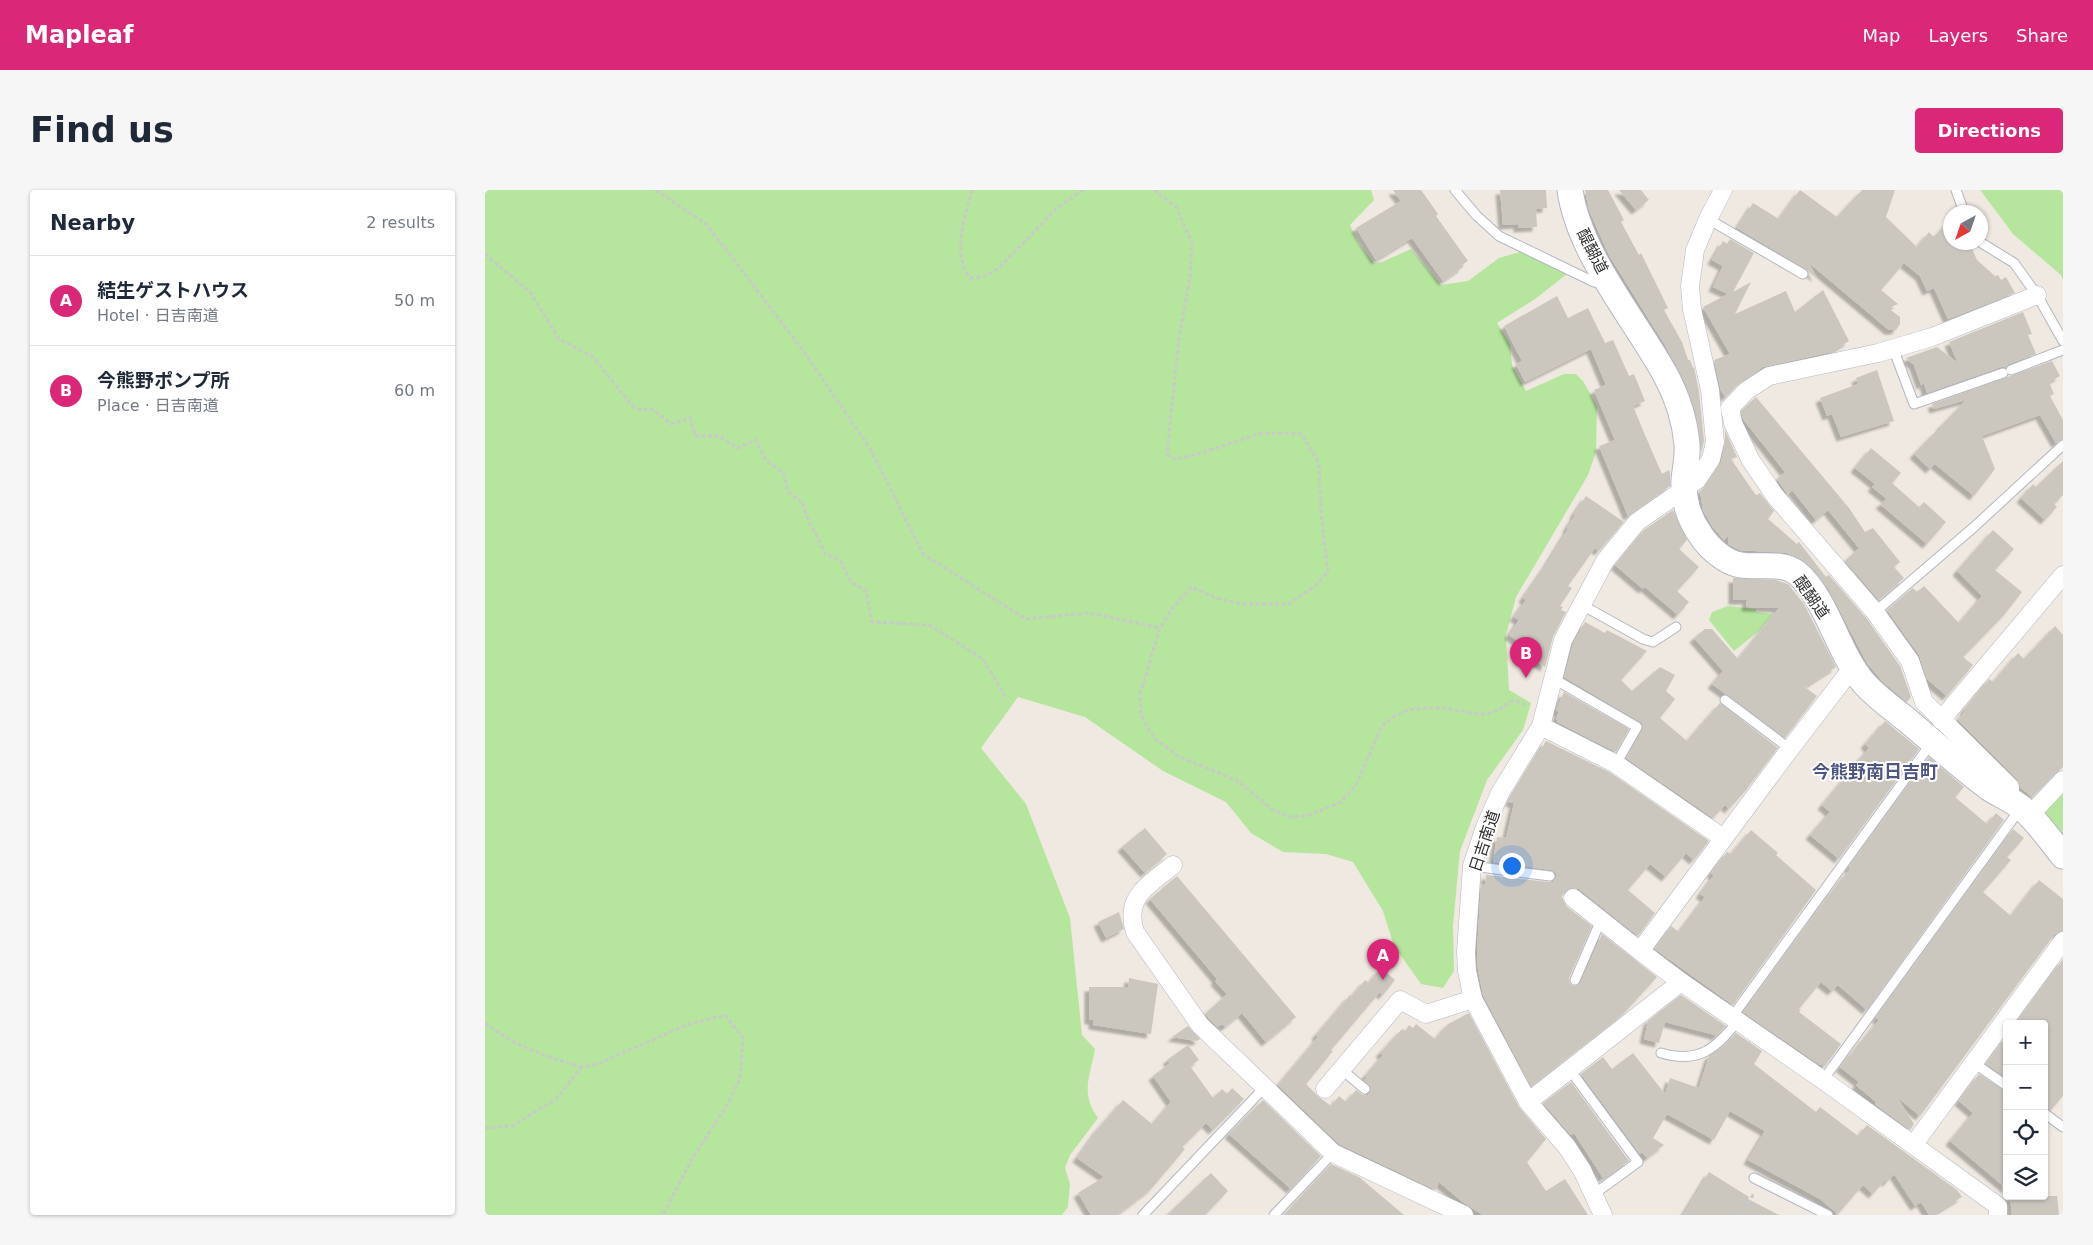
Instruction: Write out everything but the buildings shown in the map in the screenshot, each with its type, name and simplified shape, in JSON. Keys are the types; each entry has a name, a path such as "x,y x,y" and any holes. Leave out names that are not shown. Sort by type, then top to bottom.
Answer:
{"main road":[{"name":"醍醐道","path":"1570,190 1574,213 1587,244 1664,371 1677,400 1687,446 1684,491 1686,504 1694,526 1709,546 1739,565 1783,566 1791,569 1803,579 1830,622 1864,684 1937,731 1991,789 2020,807 2063,856"}],"street":[{"name":"日吉南道","path":"1603,1215 1594,1194 1567,1147 1528,1102 1473,999 1467,971 1466,952 1472,866 1485,827 1501,793 1541,726 1563,640 1605,560 1637,522 1684,491 1703,474 1711,459 1715,442 1710,390 1692,309 1690,286 1695,250 1723,190"},
{"path":"2037,294 1932,337 1893,348 1769,376 1746,392 1730,408 1733,423 1751,459 1775,496 1875,612 1910,661 1924,702 1937,731 2063,575"},
{"path":"1640,951 1790,748 1853,667"},
{"path":"1541,726 1616,764 1723,838"},
{"path":"2020,807 2063,780"},
{"path":"1173,865 1134,901 1132,921 1135,932 1200,1025 1333,1153 1464,1215"},
{"path":"1573,898 1681,982 1914,1144 1998,1206 1998,1215"},
{"path":"1914,1144 2063,941"},
{"path":"1528,1102 1681,982"},
{"path":"1325,1090 1400,1000 1426,1014 1473,999"}],"lane":[{"path":"1455,190 1476,215 1499,236 1594,282 1609,283"},
{"path":"1956,190 1961,205"},
{"path":"1708,219 1803,274"},
{"path":"1988,247 2014,263 2037,294 2063,341"},
{"path":"1893,348 1914,404 2007,372 2063,350"},
{"path":"1875,612 1974,527 2063,444"},
{"path":"1582,605 1643,639 1653,642 1676,627"},
{"path":"1554,680 1637,727 1616,764"},
{"path":"1725,700 1790,748"},
{"path":"1661,1053 1683,1057 1705,1053 1720,1042 1937,731"},
{"path":"1823,1080 2020,807"},
{"path":"1472,866 1550,876"},
{"path":"1575,980 1601,920"},
{"path":"1974,1063 2003,1083"},
{"path":"1342,1070 1365,1089"},
{"path":"1570,1070 1638,1162 1594,1194"},
{"path":"1143,1215 1264,1088"},
{"path":"2048,1116 2063,1127"},
{"path":"1274,1215 1333,1153"},
{"path":"1757,1180 1828,1215"}],"path":[{"path":"656,190 706,224 805,353 871,450 923,554 1025,619 1090,613 1160,628"},
{"path":"972,190 959,246 962,266 970,278 985,276 999,268 1056,209 1083,190"},
{"path":"1154,190 1176,207 1192,242 1190,278 1179,337 1167,454 1175,459 1191,456 1262,433 1302,434 1319,464 1321,513 1328,572 1316,585 1289,604 1240,604 1216,598 1191,587 1172,609 1160,628 1140,694 1141,715 1153,737 1178,756 1237,781 1273,810 1291,817 1309,815 1341,802 1359,779 1381,726 1393,717 1407,710 1424,708 1487,714 1498,710 1514,700"},
{"path":"485,254 530,292 559,339 593,357 633,407 641,410 652,409 671,424 690,418 695,436 719,436 737,448 756,440 766,461 783,472 788,492 803,503 804,510 821,541 825,554 840,560 851,582 867,591 873,622 929,625 983,659 1005,696"},
{"path":"485,1023 502,1037 542,1056 582,1067 598,1064 686,1025 725,1015 743,1038 740,1079 726,1107 692,1159 663,1215"},
{"path":"485,1128 512,1126 556,1100 582,1067"},
{"path":"1742,1215 1757,1180"}],"green space":[{"path":"485,190 1371,190 1374,200 1350,225 1359,244 1374,263 1382,262 1411,249 1441,285 1468,281 1499,258 1523,251 1567,274 1535,299 1497,323 1510,344 1512,365 1526,391 1564,374 1576,374 1583,381 1597,406 1596,452 1588,475 1516,597 1506,635 1509,690 1531,703 1523,730 1487,780 1460,851 1453,926 1454,971 1443,988 1421,984 1394,946 1383,911 1353,862 1326,854 1283,852 1251,833 1226,802 1163,771 1085,717 1018,697 981,748 1026,804 1070,918 1082,1035 1095,1049 1089,1077 1088,1093 1092,1109 1098,1118 1070,1155 1065,1168 1070,1184 1068,1207 1062,1215 485,1215"},
{"path":"1980,190 2063,190 2063,280 2061,275 2013,234"},
{"path":"1728,606 1756,609 1756,612 1773,614 1759,631 1734,651 1709,620 1712,612"},
{"path":"2063,789 2063,842 2041,813"}],"place":[{"name":"今熊野ポンプ所","path":"1526,678"},
{"name":"結生ゲストハウス","path":"1383,980"}],"district":[{"name":"今熊野南日吉町","path":"1875,772"}]}
